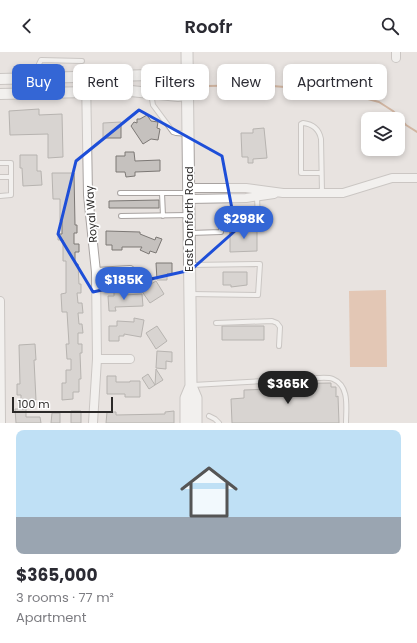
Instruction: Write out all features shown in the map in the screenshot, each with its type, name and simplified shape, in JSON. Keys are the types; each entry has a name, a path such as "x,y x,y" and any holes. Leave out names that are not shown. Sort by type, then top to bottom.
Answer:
{"main road":[{"name":"East Danforth Road","path":"187,52 188,64"},
{"name":"East Danforth Road","path":"188,100 191,386 196,398 196,423"},
{"name":"East Danforth Road","path":"186,423 186,398 191,386"}],"street":[{"path":"0,78 12,78"},
{"path":"0,94 73,92"},
{"name":"Royal Way","path":"86,100 88,195 96,272 97,359 94,423"},
{"path":"189,193 246,188 282,193 343,193 392,178 417,178"},
{"path":"189,193 258,197 282,193"},
{"path":"96,272 130,270"},
{"path":"0,301 1,423"},
{"path":"97,359 130,359"}],"lane":[{"path":"39,64 41,60 82,61"},
{"path":"152,100 153,105 173,132 188,134"},
{"path":"322,173 301,173 303,123 312,125 320,133 322,173 322,193"},
{"path":"0,163 11,163 11,195 0,196"},
{"path":"0,177 11,177"},
{"path":"120,193 189,193"},
{"path":"162,193 162,216"},
{"path":"190,234 221,232 221,221 258,220 258,197"},
{"path":"121,216 189,215"},
{"path":"190,265 260,264 258,295 190,294"},
{"path":"216,323 272,321 278,323 280,327 279,346"},
{"path":"191,386 316,378 332,379 342,386 346,396 346,423"},
{"path":"209,416 219,423"}],"highlighted area":[{"path":"139,110 222,156 236,230 191,270 93,292 58,234 76,161"}],"shaded area":[{"path":"386,290 387,367 350,367 349,291"}],"building":[{"path":"39,109 39,115 62,114 63,157 48,158 48,134 10,135 9,111"},
{"path":"147,115 151,121 158,122 157,128 160,129 158,140 151,139 143,144 131,126 134,122 137,123 137,119"},
{"path":"121,122 121,138 103,138 103,123"},
{"path":"264,128 267,158 253,159 253,163 248,163 248,157 242,157 241,133 253,133 253,129"},
{"path":"125,152 134,152 135,161 160,160 160,171 135,172 135,176 126,177 125,172 116,172 116,156 125,156"},
{"path":"20,155 37,155 37,171 41,171 42,185 23,186 22,168 20,168"},
{"path":"52,173 74,173 75,225 77,225 77,233 74,233 74,244 79,244 79,252 75,252 75,264 78,264 79,284 81,284 81,293 77,293 78,303 82,303 83,313 78,313 79,324 82,324 83,333 78,333 78,344 82,344 82,353 80,353 81,379 79,379 79,392 73,392 73,399 62,400 62,383 66,383 66,370 71,370 71,359 67,359 66,344 69,344 67,312 62,312 61,294 66,293 66,261 63,261 63,240 58,240 58,234 62,234 62,221 60,221 60,199 53,199"},
{"path":"159,200 159,208 109,208 109,201"},
{"path":"257,227 257,251 230,252 230,228"},
{"path":"106,231 140,232 140,234 155,240 156,237 162,239 156,253 150,251 149,254 140,250 142,247 122,247 122,250 112,250 112,245 106,245"},
{"path":"156,263 172,263 172,274 167,274 167,280 157,280"},
{"path":"223,272 247,272 247,285 231,287 231,285 223,285"},
{"path":"156,281 164,294 150,303 141,290"},
{"path":"114,291 124,291 124,295 142,294 143,306 115,307 116,311 109,311 108,296 114,296"},
{"path":"134,318 144,320 141,337 124,334 124,336 119,336 119,341 109,341 109,326 117,326 117,321 134,322"},
{"path":"157,326 167,341 156,349 146,333"},
{"path":"222,326 264,326 264,340 222,340"},
{"path":"35,344 36,360 34,360 36,400 21,401 21,395 17,395 17,384 20,384 19,345"},
{"path":"157,351 172,352 172,362 166,361 166,369 156,368"},
{"path":"156,369 163,380 155,385"},
{"path":"148,374 155,385 149,389 142,378"},
{"path":"107,376 116,376 116,382 140,381 140,397 125,397 125,394 107,394"},
{"path":"331,383 331,387 336,387 336,397 338,396 339,423 232,423 231,399 244,398 244,390 274,389 274,384"},
{"path":"15,409 26,409 26,417 40,417 41,423 16,423"},
{"path":"71,411 81,411 81,423 71,423"},
{"path":"174,411 174,423 106,423 107,412 116,412 116,415 165,414 165,412"},
{"path":"52,413 60,413 60,423 51,423"}],"waterway":[{"path":"209,86 260,85 322,90 357,96 379,102 393,111 406,125 417,132"}]}
